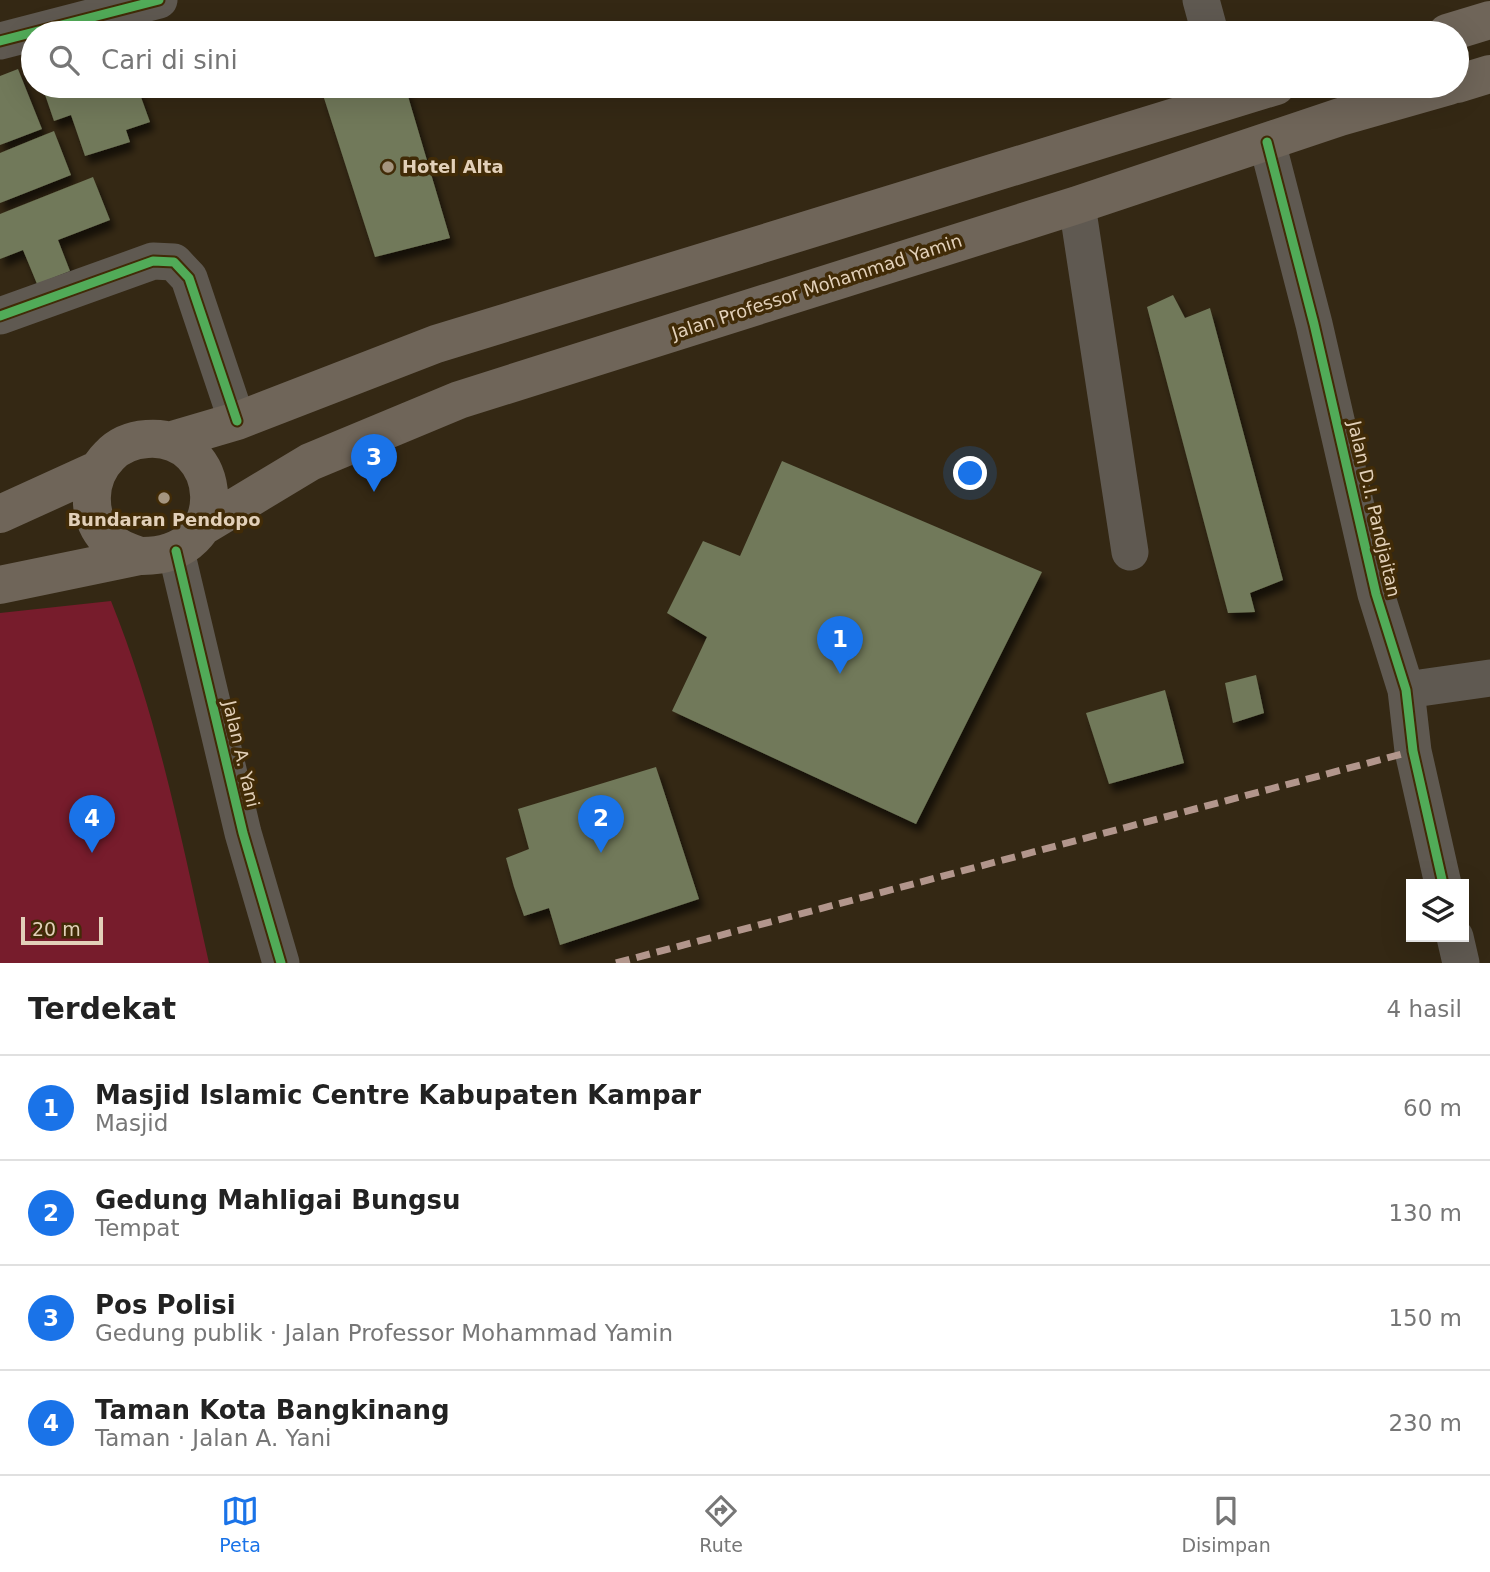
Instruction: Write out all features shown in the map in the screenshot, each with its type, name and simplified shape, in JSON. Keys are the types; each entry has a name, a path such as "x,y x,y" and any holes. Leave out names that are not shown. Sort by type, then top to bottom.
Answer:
{"highway":[{"path":"1469,26 1490,20"},
{"path":"1469,80 1490,74"},
{"path":"169,441 237,421 436,344 1064,152 1211,98"},
{"name":"Jalan Professor Mohammad Yamin","path":"0,585 173,545 310,462 459,400 1077,205 1340,117 1407,98"},
{"path":"1064,152 1077,205"},
{"path":"137,440 169,441 185,449 197,461 206,476 210,493 209,511 173,545 122,550 107,539 97,523 91,505 92,486 99,469 108,456 121,446 137,440"},
{"path":"0,514 99,469"}],"street":[{"path":"1201,0 1207,21"},
{"path":"76,21 153,1"},
{"path":"0,41 21,36"},
{"name":"Jalan D.I. Pandjaitan","path":"1267,142 1314,324 1376,594 1406,690 1413,751 1442,879"},
{"path":"1077,205 1130,552"},
{"path":"0,316 153,261 174,262 189,278 237,421"},
{"name":"Jalan A. Yani","path":"173,545 243,833 281,963"},
{"path":"1406,690 1490,678"},
{"path":"1456,942 1461,963"}],"shaded area":[{"path":"111,601 128,645 156,735 209,963 0,963 0,613"}],"building":[{"path":"18,69 21,76 21,98 30,98 42,129 0,145 0,76"},
{"path":"46,98 141,98 150,122 126,130 130,142 85,156 71,115 54,121"},
{"name":"Hotel Alta","path":"324,98 409,98 450,238 375,257"},
{"path":"54,131 71,175 0,203 0,153"},
{"path":"93,177 110,220 58,240 70,271 37,284 23,250 0,259 0,214"},
{"path":"1173,295 1185,318 1210,308 1283,580 1250,593 1255,612 1228,613 1147,307"},
{"path":"782,461 1042,572 916,824 672,711 707,637 667,613 703,541 740,556"},
{"path":"1256,675 1264,713 1233,723 1225,683"},
{"path":"1165,690 1184,763 1109,784 1086,713"},
{"path":"656,767 699,899 560,945 549,908 524,916 514,887 506,858 529,849 518,809"}],"marked path":[{"path":"616,963 1413,751"}],"cycle path":[{"path":"78,21 159,0"},
{"path":"0,41 21,36"},
{"path":"1267,142 1314,324 1376,594 1406,690 1413,751 1442,879"},
{"path":"0,316 153,261 174,262 189,278 237,421"},
{"path":"176,551 243,833 281,963"}],"place":[{"name":"Hotel Alta","path":"388,167"},
{"name":"Pos Polisi","path":"374,492"},
{"name":"Bundaran Pendopo","path":"164,498"},
{"name":"Masjid Islamic Centre Kabupaten Kampar","path":"840,674"},
{"name":"Taman Kota Bangkinang","path":"92,853"},
{"name":"Gedung Mahligai Bungsu","path":"601,853"}]}
